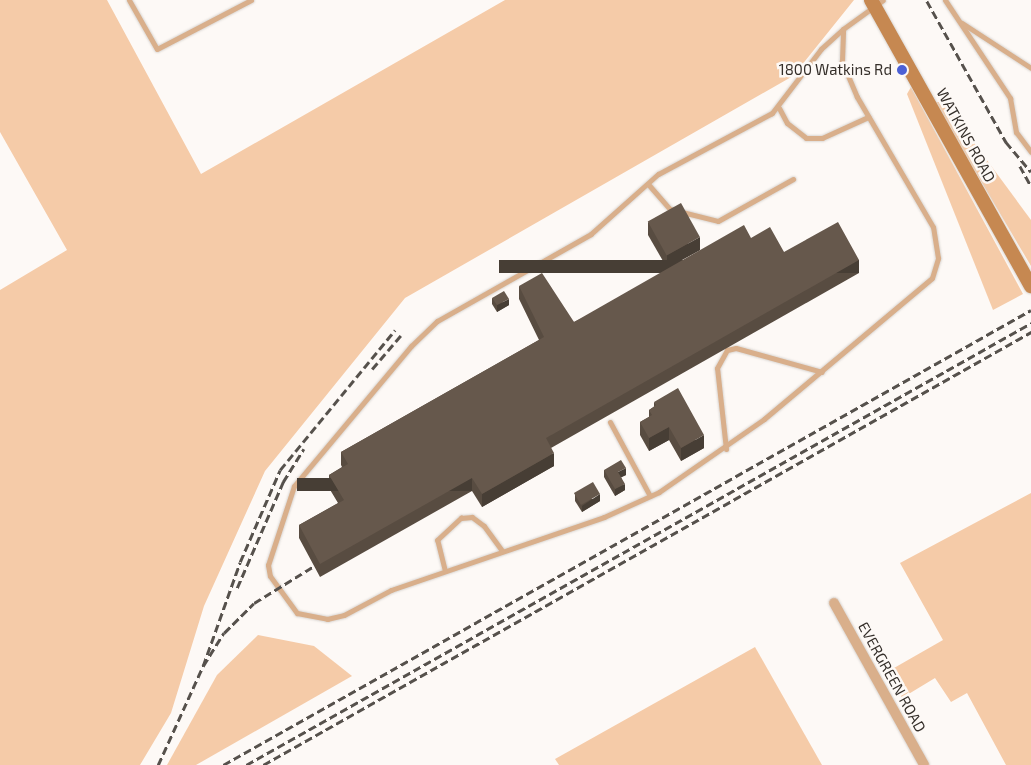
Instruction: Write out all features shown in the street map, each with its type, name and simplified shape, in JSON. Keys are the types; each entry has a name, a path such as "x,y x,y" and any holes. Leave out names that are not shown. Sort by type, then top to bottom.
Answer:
{"street":[{"name":"WATKINS ROAD","path":"876,2 1029,283"},
{"name":"EVERGREEN ROAD","path":"834,603 924,765"}],"lane":[{"path":"129,0 157,49 251,0"},
{"path":"946,0 1010,98 1016,132 1031,152"},
{"path":"843,29 842,61 868,117 932,227 937,269 920,290 726,449 650,496 502,552 445,571 327,619 297,612 270,576 268,565 294,486 427,329 591,234 648,184 779,108 806,67 843,29 876,2"},
{"path":"959,21 1031,68"},
{"path":"779,108 787,123 806,138 822,138 868,117"},
{"path":"648,184 670,209 718,222 793,179"},
{"path":"726,449 717,368 727,350 736,348 822,372"},
{"path":"610,422 650,496"},
{"path":"445,571 437,540 461,518 472,518 484,526 502,552"}],"shaded area":[{"path":"0,0 107,0 201,174 505,0 854,0 793,76 405,298 265,471 204,606 171,713 140,765 0,765 0,290 67,250 0,132"},
{"path":"911,87 1023,294 993,310 907,94"},
{"path":"934,102 944,102 1031,220 1031,266"},
{"path":"1031,493 1031,765 1006,765 967,693 951,702 935,678 902,698 887,672 943,640 900,563"},
{"path":"258,635 314,646 352,676 196,765 167,765 217,675"},
{"path":"755,647 822,765 559,765 555,759"}],"building":[{"path":"681,203 700,237 667,256 648,221"},
{"path":"838,222 859,260 546,438 554,453 482,494 472,478 320,564 299,525 344,500 329,475 348,464 341,452 544,337 519,286 542,273 574,322 744,225 751,238 770,227 784,252"},
{"path":"504,291 509,299 497,305 492,298"},
{"path":"678,388 704,435 681,448 669,427 649,438 640,422 652,415 649,410 656,405 654,402"},
{"path":"621,460 626,468 618,472 625,484 615,489 604,470"},
{"path":"593,482 600,494 581,505 574,493"}],"railway":[{"path":"927,1 1006,142 1031,172"},
{"path":"1020,166 1031,186"},
{"path":"223,765 1031,310"},
{"path":"246,765 1031,323"},
{"path":"203,666 240,562 280,470 395,330"},
{"path":"263,765 1031,332"},
{"path":"372,369 401,335"},
{"path":"237,588 283,482 304,449"},
{"path":"158,765 203,666 224,633 254,603 314,566"}],"place":[{"name":"1800 Watkins Rd","path":"902,70"}]}
